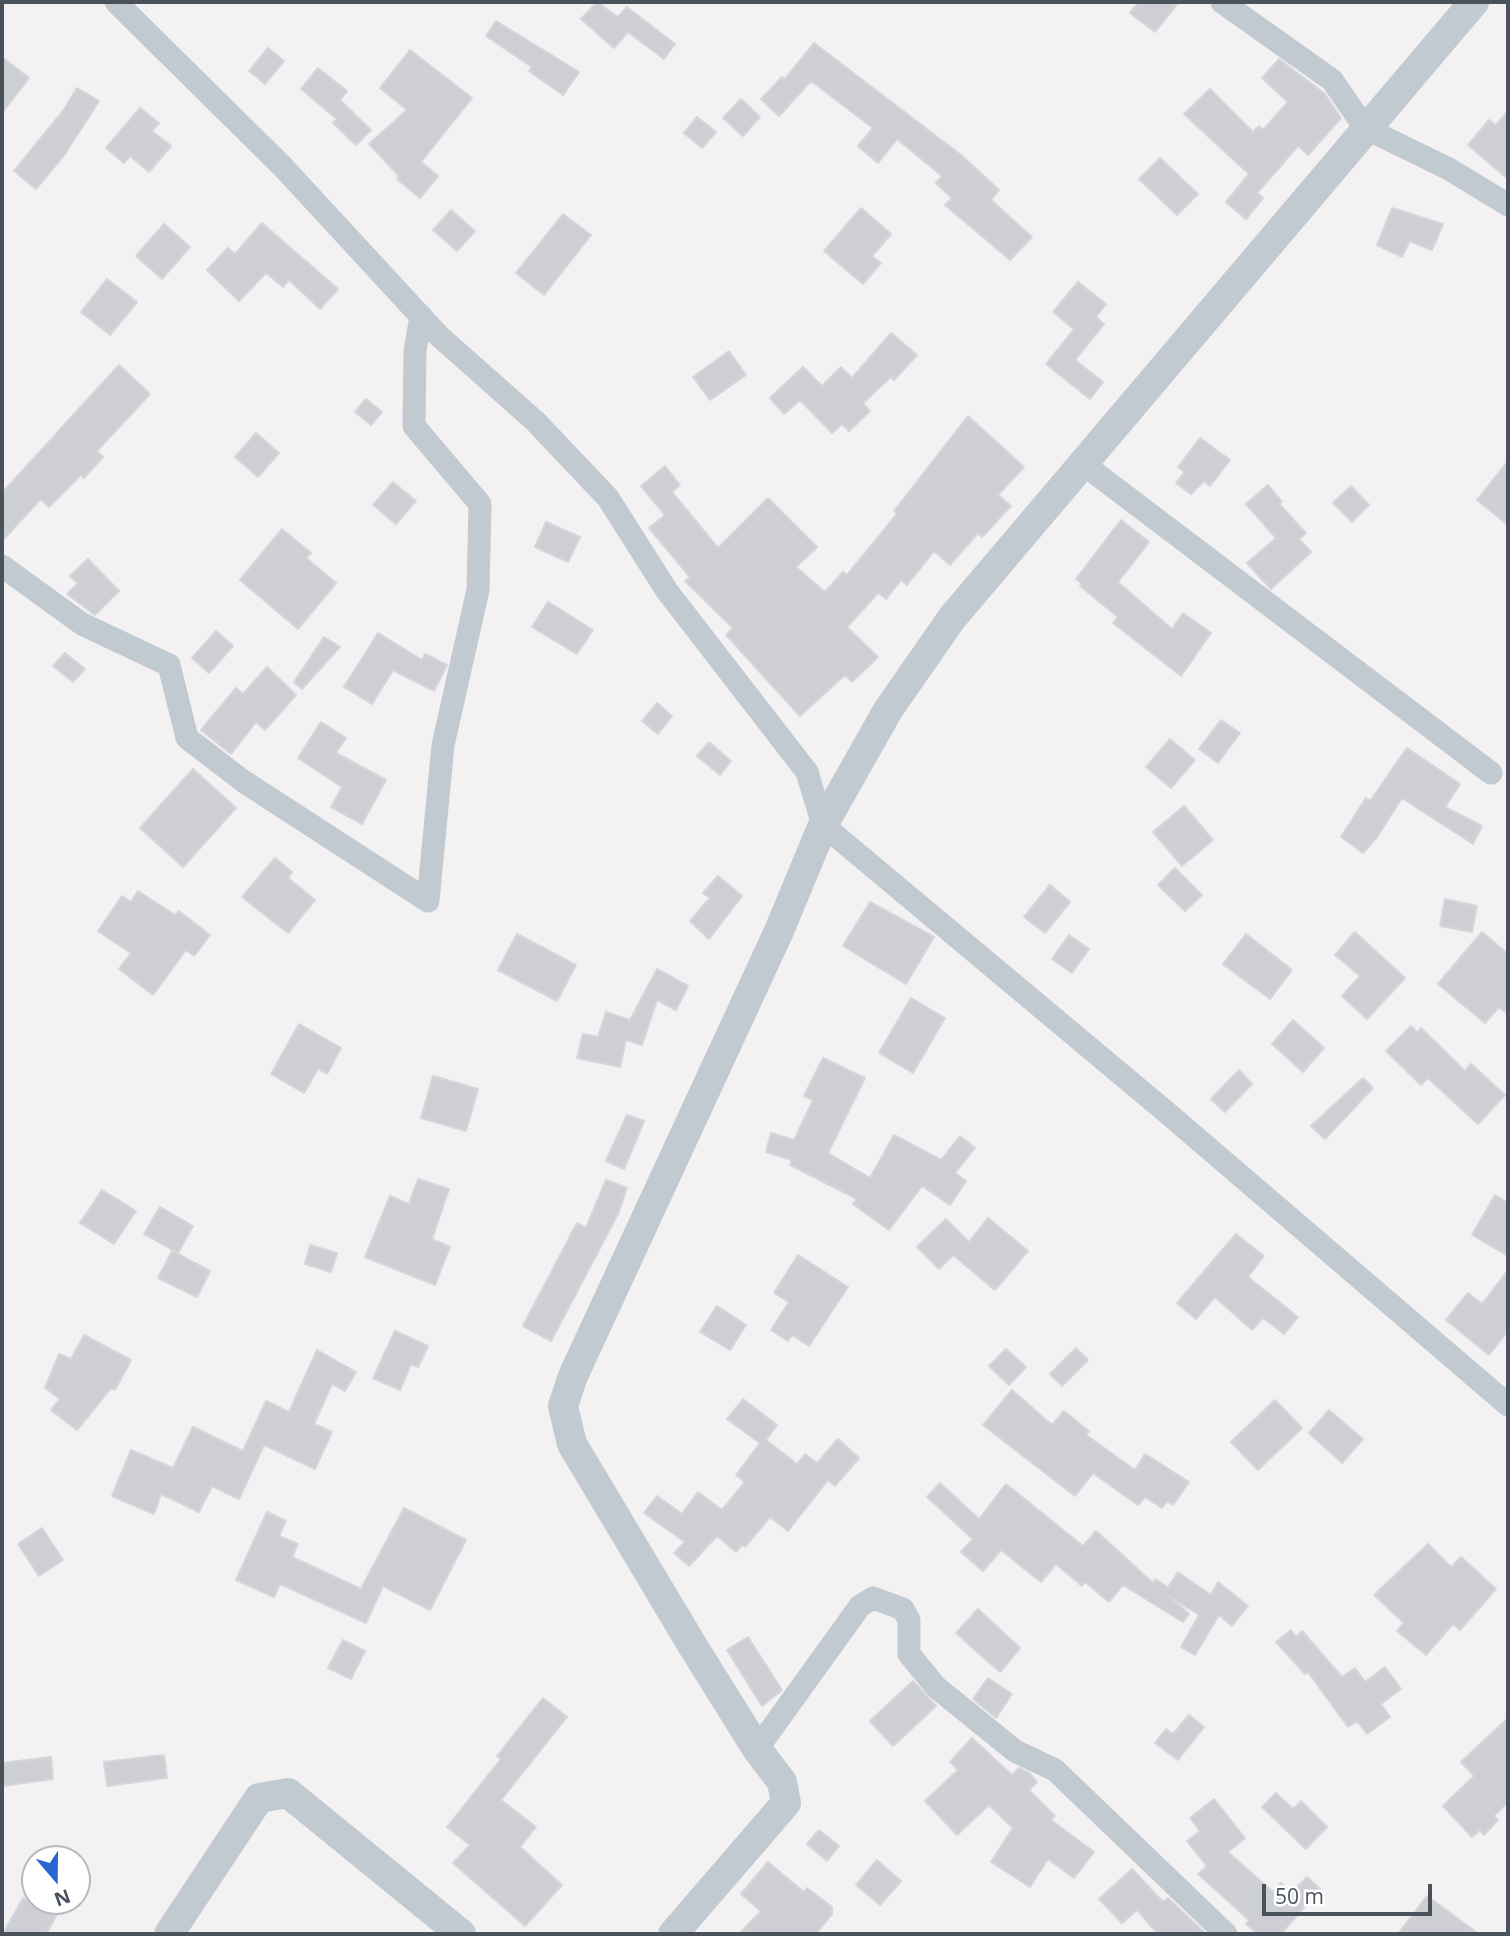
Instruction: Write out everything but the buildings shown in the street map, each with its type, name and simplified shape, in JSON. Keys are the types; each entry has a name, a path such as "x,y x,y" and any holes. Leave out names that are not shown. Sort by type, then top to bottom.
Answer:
{"street":[{"path":"116,2 283,167 439,336 536,421 608,498 667,591 807,772 823,825 1165,1111 1508,1405"},
{"path":"1222,2 1332,80 1365,128 1449,169 1508,205"},
{"path":"673,1934 786,1803 782,1782 757,1749 572,1444 563,1406 573,1376 779,931 823,825 888,710 952,618 1474,2"},
{"path":"2,565 82,624 169,665 187,738 243,781 428,901 443,745 478,590 480,504 414,426 415,351 421,316"},
{"path":"1082,463 1491,773"},
{"path":"757,1749 860,1606 873,1598 903,1609 909,1620 909,1654 936,1687 1015,1751 1055,1770 1226,1934"},
{"path":"169,1934 259,1798 288,1793 461,1934"}]}
